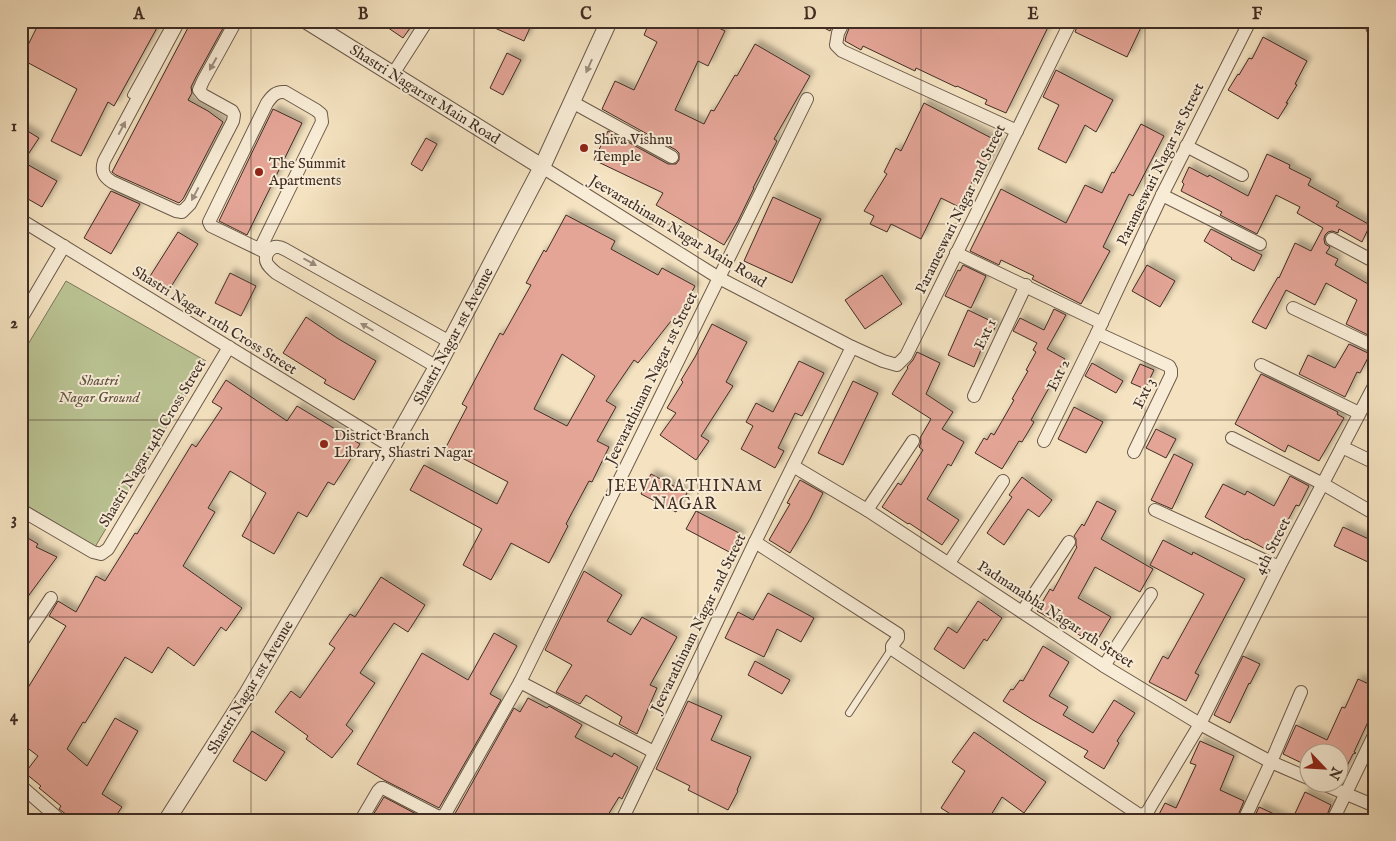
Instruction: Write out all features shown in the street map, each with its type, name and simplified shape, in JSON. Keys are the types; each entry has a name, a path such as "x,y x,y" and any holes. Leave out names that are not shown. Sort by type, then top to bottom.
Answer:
{"street":[{"path":"179,21 102,168 103,174 112,182 176,212 182,212 190,204 233,121 234,115 232,111 203,95 199,90 236,21"},
{"path":"393,74 427,21"},
{"name":"Shastri Nagar 1st Avenue","path":"167,820 247,694 437,367 542,167 609,21"},
{"path":"844,21 838,33 836,45 842,51 1017,131"},
{"name":"Parameswari Nagar 2nd Street","path":"852,347 897,365 906,356 1071,21"},
{"name":"Parameswari Nagar 1st Street","path":"1100,328 1162,195 1250,21"},
{"name":"Shastri Nagar1st Main Road","path":"313,23 542,167"},
{"path":"437,367 276,273 268,265 263,251 322,122 321,114 285,92 279,92 272,96 209,222 212,226 263,251 278,247 298,255 450,342"},
{"name":"Jeevarathinam Nagar 1st Street","path":"361,820 381,788 386,788 442,817 520,682 807,99"},
{"path":"572,102 672,157"},
{"path":"1186,146 1242,175"},
{"name":"Jeevarathinam Nagar Main Road","path":"542,167 719,278 852,347"},
{"path":"1162,195 1260,244"},
{"name":"Shastri Nagar 11th Cross Street","path":"21,220 392,447"},
{"path":"1332,239 1375,262"},
{"path":"21,319 64,246"},
{"path":"956,253 1026,285 1100,328"},
{"name":"Ext 1","path":"974,396 1026,285"},
{"path":"1293,308 1375,347"},
{"name":"Ext 2","path":"1044,441 1100,328"},
{"name":"Ext 3","path":"1100,328 1168,366 1171,370 1171,376 1134,452"},
{"name":"Shastri Nagar 14th Cross Street","path":"21,510 93,552 101,554 108,549 229,347"},
{"name":"Jeevarathinam Nagar 2nd Street","path":"622,820 755,542 852,347"},
{"path":"1261,365 1360,413"},
{"name":"4th Street","path":"892,648 1138,814 1143,815 1148,811 1200,724 1279,567 1375,384"},
{"path":"1232,438 1323,484 1375,514"},
{"path":"867,510 913,441"},
{"path":"1342,447 1375,463"},
{"name":"Padmanabha Nagar 5th Street","path":"792,466 867,510 1104,666 1200,724 1271,762 1298,774"},
{"path":"949,563 1003,481"},
{"path":"1155,510 1279,567"},
{"path":"755,542 898,634 898,638 892,648"},
{"path":"1022,612 1069,542"},
{"path":"1104,666 1151,594"},
{"path":"21,643 51,598"},
{"path":"520,682 654,752"},
{"path":"1244,820 1301,692"},
{"path":"1348,789 1375,733"},
{"path":"22,787 60,820"},
{"path":"1333,820 1346,794"},
{"path":"1348,794 1375,806"}],"lane":[{"path":"131,95 172,21"},
{"path":"1367,21 1370,30 1375,35"},
{"path":"849,713 892,648"}],"green space":[{"name":"Shastri Nagar Ground","path":"66,281 206,361 95,547 21,502 21,356"}],"building":[{"path":"40,21 150,21 158,26 114,106 108,102 81,156 51,141 77,89 21,59"},
{"path":"198,21 227,21 191,87 192,93 188,100 223,122 183,199 179,203 112,172 190,24 195,26"},
{"path":"378,21 415,21 403,38"},
{"path":"479,21 533,21 524,41"},
{"path":"650,21 705,21 725,31 708,66 698,61 675,110 704,124 711,110 714,111 735,75 737,76 755,44 810,76 774,139 777,141 738,221 724,245 656,205 663,193 594,160 608,131 668,164 676,164 679,160 679,153 676,150 602,109 615,81 634,90 657,42 644,35"},
{"path":"811,21 835,21 830,31"},
{"path":"852,21 1051,21 1006,113 985,104 987,100 957,86 916,68 915,71 863,46 861,50 845,41"},
{"path":"1079,21 1144,21 1127,57 1075,32"},
{"path":"1263,37 1307,61 1295,84 1297,85 1286,103 1288,103 1278,119 1228,90 1249,58 1252,59"},
{"path":"507,53 521,60 503,95 490,88"},
{"path":"1056,70 1113,100 1096,132 1085,125 1066,163 1038,149 1059,105 1043,97"},
{"path":"924,103 999,142 977,184 972,182 959,207 941,198 921,239 891,224 887,232 870,224 874,216 864,211 887,174 884,172 896,148 901,151"},
{"name":"The Summit Apartments","path":"273,109 302,123 247,235 219,221"},
{"path":"1141,124 1164,136 1133,196 1129,194 1103,247 1110,251 1081,304 1032,279 1034,276 1001,260 999,265 970,251 1001,189 1066,223 1085,185 1102,193 1112,172 1114,173"},
{"path":"21,127 39,138 23,162 57,181 42,207 21,195"},
{"path":"426,138 437,144 422,171 411,164"},
{"path":"1267,154 1290,165 1289,168 1311,179 1308,185 1339,202 1336,206 1370,225 1362,242 1339,229 1338,233 1328,232 1324,239 1325,244 1330,247 1326,253 1338,259 1335,265 1375,288 1374,338 1346,324 1357,300 1326,283 1315,305 1286,290 1266,329 1252,322 1279,278 1295,243 1311,251 1323,228 1297,213 1300,207 1276,195 1257,234 1220,215 1222,212 1181,191 1184,184 1182,182 1189,167 1208,177 1209,175 1248,196"},
{"path":"111,191 140,204 111,254 84,238"},
{"path":"773,197 821,219 792,283 744,261"},
{"path":"566,215 615,241 611,249 658,275 662,268 695,286 675,323 671,321 638,363 634,360 606,401 616,407 597,441 609,447 592,482 589,481 566,524 568,526 549,563 511,543 491,580 463,565 482,529 410,490 424,465 497,504 508,482 445,449 467,407 462,404 500,333 503,335 531,285 526,283 544,250 546,252","holes":["562,354 595,376 567,426 534,409"]},
{"path":"1211,229 1262,255 1254,271 1231,259 1204,241"},
{"path":"178,232 198,244 167,293 147,281"},
{"path":"963,265 986,276 971,308 945,296 958,270 960,271"},
{"path":"1147,265 1175,281 1160,307 1132,291"},
{"path":"230,273 256,286 241,316 215,303"},
{"path":"882,275 902,304 865,329 845,300"},
{"path":"1054,309 1066,315 1047,349 1065,359 1031,420 1034,422 1022,442 1019,441 1002,469 975,453 984,438 987,440 991,433 994,435 1014,400 1012,399 1028,371 1026,370 1036,352 1033,350 1037,343 1013,331 1020,318 1044,330"},
{"path":"968,310 997,324 990,337 987,335 974,367 948,355"},
{"path":"306,317 376,361 354,400 324,383 326,380 283,353"},
{"path":"712,324 747,342 726,382 733,386 701,436 709,441 696,460 660,435 676,413 667,408 683,382 681,380"},
{"path":"1349,344 1370,354 1360,373 1357,372 1345,397 1299,374 1308,355 1335,368"},
{"path":"917,352 940,363 926,394 953,412 942,429 964,442 951,466 948,464 927,499 959,520 942,545 882,507 898,483 901,485 923,450 919,447 920,438 931,419 892,394"},
{"path":"799,361 824,373 802,416 795,413 778,448 784,451 775,468 741,449 753,426 746,422 756,403 773,412"},
{"path":"1092,363 1123,381 1116,393 1085,376"},
{"path":"1140,364 1154,370 1145,389 1131,383"},
{"path":"1261,374 1338,412 1337,414 1344,418 1319,461 1288,445 1285,452 1235,424"},
{"path":"226,380 287,421 297,406 360,444 334,485 328,482 307,517 298,512 274,554 242,536 266,493 230,471 208,508 215,512 183,566 242,608 226,631 221,627 194,666 168,647 152,673 125,657 67,749 87,766 115,718 138,731 102,794 122,807 113,820 74,820 59,809 61,806 39,788 41,786 25,773 38,756 21,743 21,688 26,691 66,626 49,616 58,601 76,612 96,576 105,581 135,533 137,534 192,444 196,447 222,408 212,402"},
{"path":"853,381 878,393 843,465 818,453"},
{"path":"1074,407 1103,422 1086,453 1058,439"},
{"path":"1156,429 1176,439 1166,458 1146,448"},
{"path":"1174,454 1193,464 1172,509 1151,500"},
{"path":"651,474 687,493 676,512 641,494"},
{"path":"1290,476 1309,486 1299,506 1296,505 1271,552 1205,517 1223,484 1245,495 1247,491 1274,506"},
{"path":"1022,477 1052,500 1039,517 1028,509 1004,545 987,533 1012,497 1009,495"},
{"path":"800,480 823,493 790,553 769,540 790,504 787,503"},
{"path":"1097,501 1116,511 1101,539 1153,569 1140,592 1095,567 1078,598 1111,617 1095,644 1037,611 1050,589 1053,591 1077,547 1074,536 1082,524 1084,526"},
{"path":"696,511 741,534 731,553 686,529"},
{"path":"1343,527 1375,542 1375,547 1368,562 1334,546"},
{"path":"21,534 38,544 36,547 57,557 21,606"},
{"path":"1163,540 1192,555 1193,552 1245,579 1195,673 1199,675 1186,701 1149,682 1163,656 1168,659 1204,594 1150,565"},
{"path":"584,571 622,595 607,621 631,635 642,617 677,637 650,685 657,688 637,734 619,724 622,717 586,695 580,704 556,692 572,665 545,650"},
{"path":"381,577 425,605 408,632 394,623 360,673 375,683 346,725 353,731 332,758 306,739 308,736 275,712 291,691 300,698 335,648 329,644 350,614 355,617"},
{"path":"768,593 814,618 801,642 777,629 764,657 725,638 738,612 753,620"},
{"path":"978,601 1002,618 987,641 984,639 964,669 934,649 948,627 957,633"},
{"path":"494,633 517,646 490,694 501,700 439,808 357,764 422,653 468,680"},
{"path":"1043,646 1069,662 1049,696 1068,707 1063,715 1093,733 1114,700 1135,713 1117,741 1119,743 1104,769 1084,757 1088,751 1003,701 1020,680 1023,681"},
{"path":"1243,656 1260,664 1230,723 1214,715"},
{"path":"755,661 790,680 782,694 748,675"},
{"path":"1358,679 1375,687 1375,707 1354,752 1356,753 1353,754 1348,764 1348,744 1298,744 1298,761 1283,754 1296,725 1327,740 1342,707 1345,708"},
{"path":"528,698 547,708 549,706 582,725 575,737 612,757 614,753 638,767 622,799 619,797 605,820 452,819 514,708 520,712"},
{"path":"688,701 722,716 711,740 751,757 738,791 728,810 688,790 690,786 656,769"},
{"path":"252,731 285,752 266,781 233,761"},
{"path":"974,732 1046,782 1024,813 1002,797 988,820 960,820 941,808 965,771 952,762"},
{"path":"1200,741 1234,756 1220,790 1244,801 1236,820 1156,820 1165,803 1176,808 1196,765 1190,763"},
{"path":"1304,794 1309,794 1331,805 1325,820 1292,820"},
{"path":"384,797 418,815 415,820 380,820 373,815"},
{"path":"1259,807 1287,820 1253,820"}],"place":[{"name":"Shiva Vishnu Temple","path":"584,148"},
{"name":"The Summit Apartments","path":"259,172"},
{"name":"District Branch Library, Shastri Nagar","path":"324,444"}],"district":[{"name":"JEEVARATHINAM NAGAR","path":"685,494"}]}
